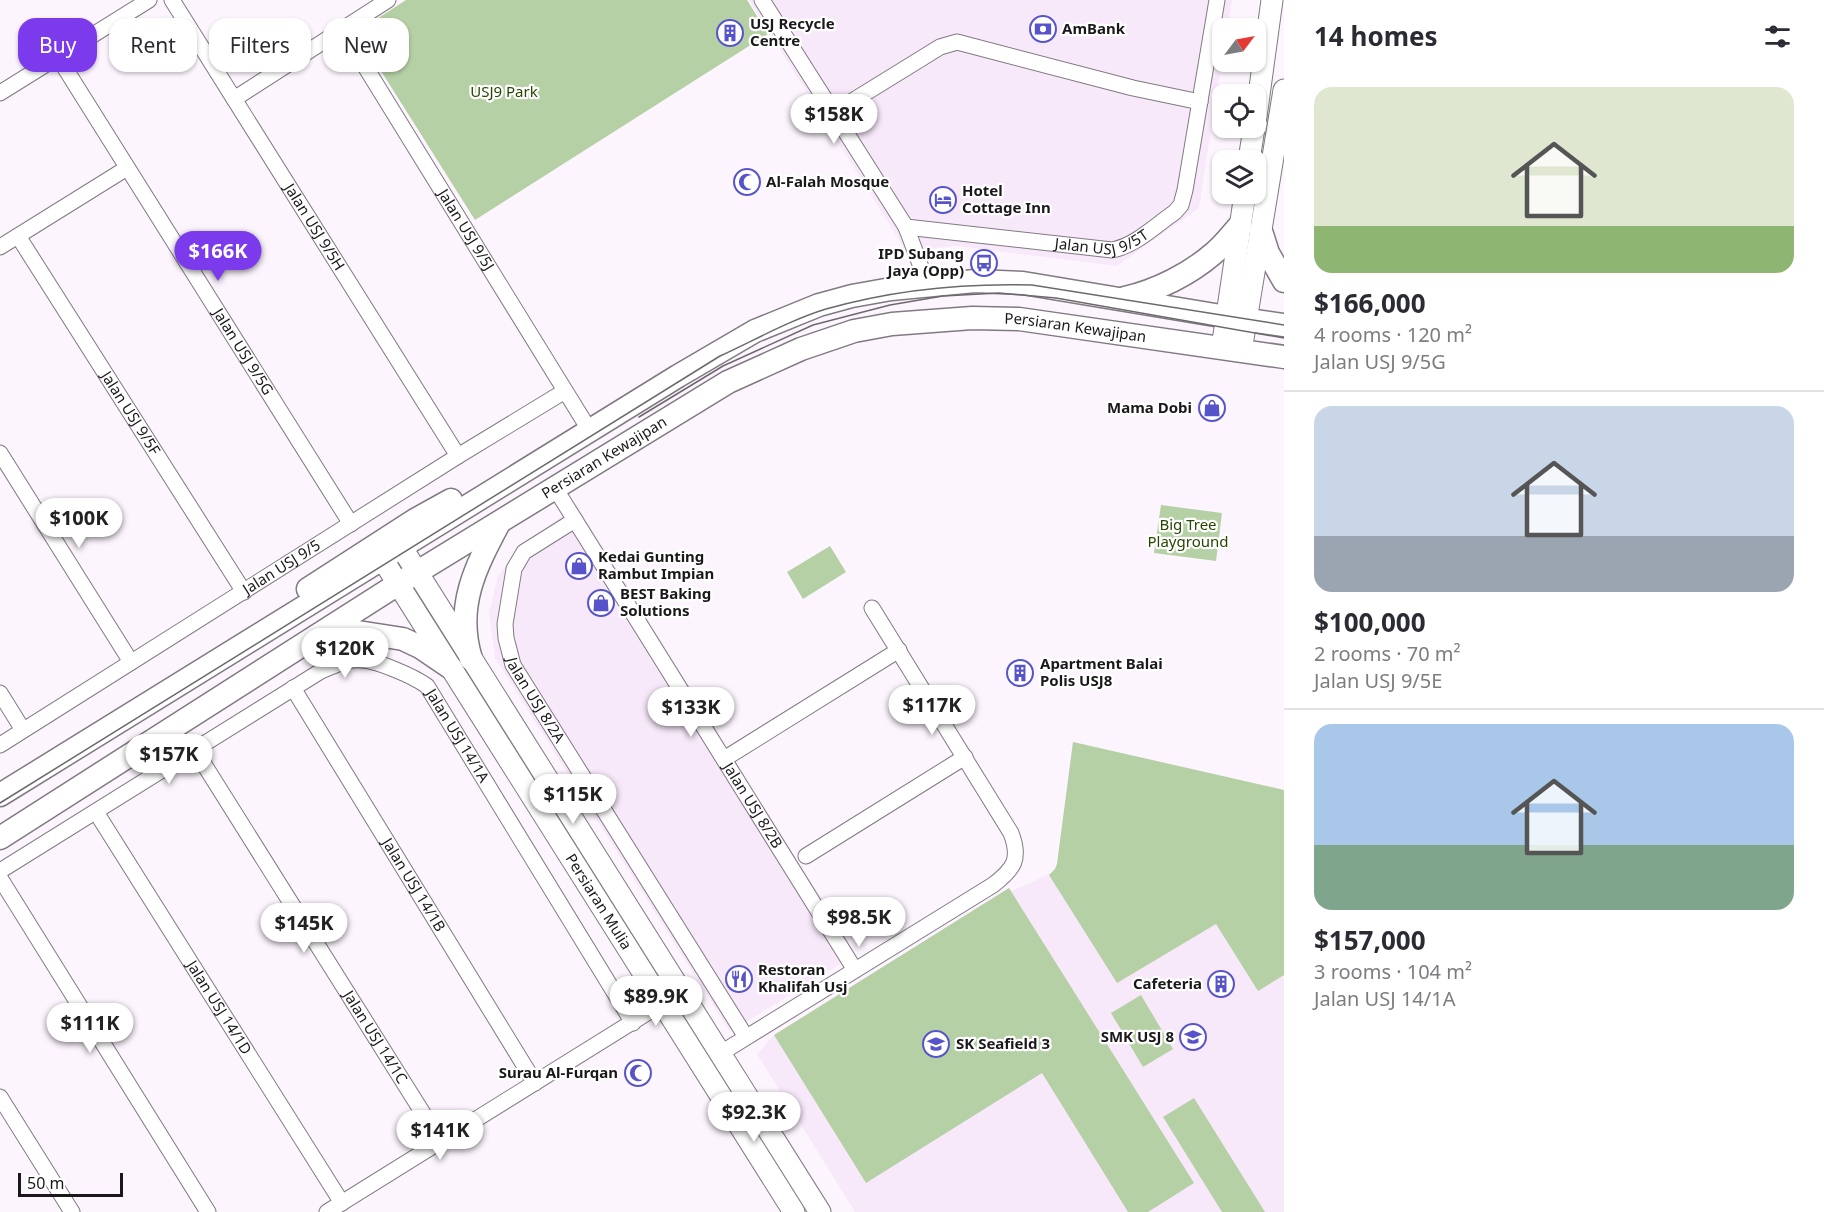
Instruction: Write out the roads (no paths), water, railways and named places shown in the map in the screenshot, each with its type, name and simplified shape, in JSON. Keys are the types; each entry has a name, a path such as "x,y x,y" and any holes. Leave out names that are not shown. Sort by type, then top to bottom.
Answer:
{"main road":[{"path":"1261,84 1272,0"},
{"path":"1232,350 1250,228 1284,90"},
{"path":"1246,204 1250,228 1284,281"},
{"path":"1118,299 1152,290 1195,267 1250,228"},
{"name":"Persiaran Kewajipan","path":"0,795 738,341 819,305 852,296 922,286 975,281 1023,283 1284,325"},
{"name":"Persiaran Kewajipan","path":"0,838 408,578 728,382 801,349 854,331 892,324 934,319 972,318 1019,319 1284,357"},
{"name":"Persiaran Kewajipan","path":"195,674 256,625 334,570 415,520 485,482 566,445"},
{"path":"315,638 358,632 403,639 461,663 468,597 480,559 500,522"},
{"name":"Persiaran Mulia","path":"392,554 461,663 663,1004 794,1212"},
{"name":"Persiaran Mulia","path":"461,663 681,990 820,1212"}],"street":[{"path":"97,33 149,0"},
{"name":"Jalan USJ 9/5H","path":"172,0 458,456"},
{"path":"359,18 388,0"},
{"path":"762,0 906,227 920,264 922,286"},
{"name":"Jalan USJ 9/5T","path":"906,227 1112,250 1121,249 1175,212 1181,205 1185,190 1217,0"},
{"path":"234,99 323,41"},
{"path":"833,113 940,47 957,42 1132,88 1200,102"},
{"path":"0,93 34,72"},
{"name":"Jalan USJ 9/5G","path":"67,72 351,524"},
{"name":"Jalan USJ 9/5J","path":"368,72 590,430"},
{"path":"0,247 128,168"},
{"name":"Jalan USJ 9/5F","path":"18,236 244,591"},
{"name":"Jalan USJ 9/5","path":"0,745 565,391"},
{"path":"0,453 131,662"},
{"name":"Jalan USJ 8/2B","path":"555,488 855,970"},
{"name":"Jalan USJ 8/2A","path":"575,520 524,552 514,569 505,624 513,665 747,1037"},
{"path":"721,1053 993,885 1011,868 1016,858 1016,846 1011,833 872,608"},
{"path":"724,759 899,650"},
{"name":"Jalan USJ 14/1A","path":"0,871 321,671 345,661 362,660 415,677 427,686 633,1023"},
{"name":"Jalan USJ 14/1B","path":"293,688 535,1083"},
{"path":"0,693 23,730"},
{"name":"Jalan USJ 14/1C","path":"195,750 441,1142"},
{"path":"806,856 964,757"},
{"name":"Jalan USJ 14/1D","path":"96,812 342,1203"},
{"path":"0,878 208,1212"},
{"path":"327,1212 633,1023 681,990"},
{"path":"0,1096 72,1212"}],"tram line":[{"path":"0,803 720,356 786,324 826,309 851,302 928,289 980,285 1032,285 1284,325"},
{"path":"639,417 723,366 813,325 890,305 943,296 999,293 1056,298 1284,338"}],"place":[{"name":"AmBank","path":"1043,29"},
{"name":"USJ Recycle Centre","path":"730,33"},
{"name":"Al-Falah Mosque","path":"747,182"},
{"name":"Hotel Cottage Inn","path":"943,200"},
{"name":"IPD Subang Jaya (Opp)","path":"984,263"},
{"name":"Mama Dobi","path":"1212,408"},
{"name":"Kedai Gunting Rambut Impian","path":"579,566"},
{"name":"BEST Baking Solutions","path":"601,603"},
{"name":"Apartment Balai Polis USJ8","path":"1020,673"},
{"name":"Restoran Khalifah Usj","path":"739,979"},
{"name":"Cafeteria","path":"1221,984"},
{"name":"SMK USJ 8","path":"1193,1037"},
{"name":"SK Seafield 3","path":"936,1044"},
{"name":"Surau Al-Furqan","path":"638,1073"}],"park label":[{"name":"USJ9 Park","path":"504,92"},
{"name":"Big Tree Playground","path":"1188,534"}]}
